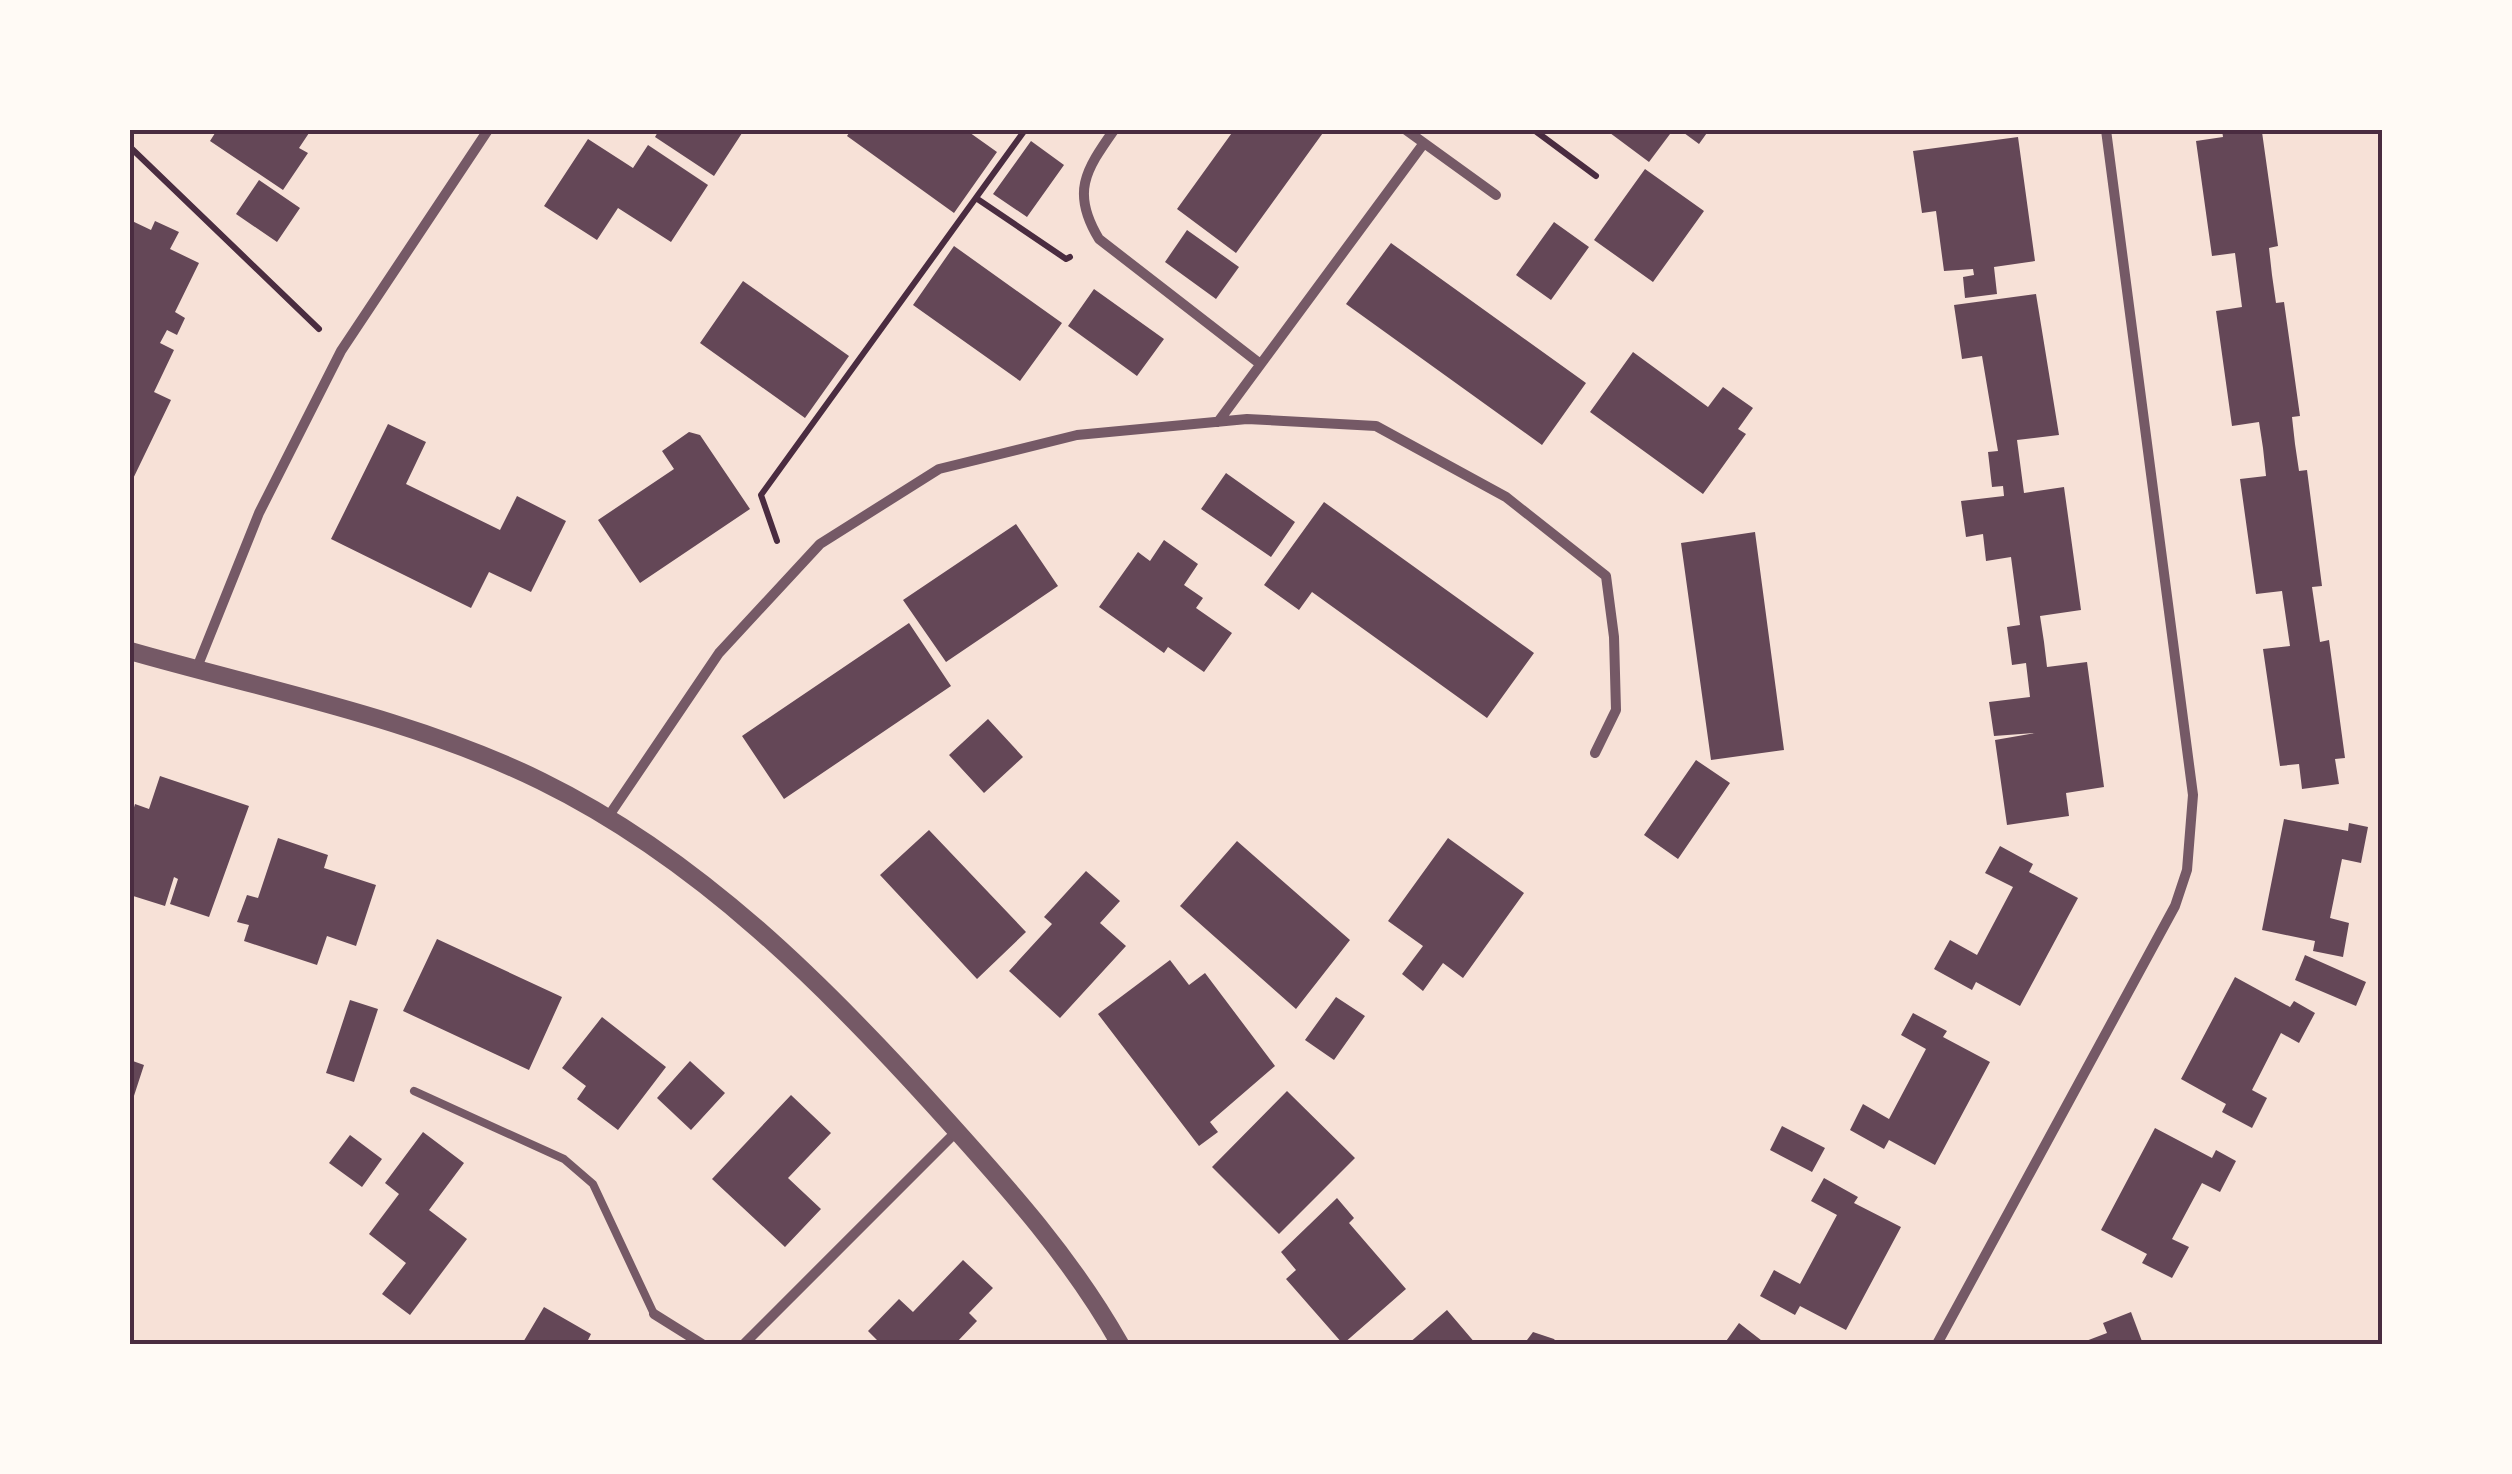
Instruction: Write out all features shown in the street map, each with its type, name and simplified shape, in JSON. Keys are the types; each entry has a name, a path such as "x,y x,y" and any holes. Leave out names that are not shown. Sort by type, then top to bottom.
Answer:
{"street":[{"path":"196,670 259,513 341,351 488,130"},
{"path":"1114,130 1093,160 1084,182 1083,212 1099,239 1259,363"},
{"path":"1406,130 1496,196"},
{"path":"1937,1344 2174,906 2193,832 2193,795 2106,130"},
{"path":"1218,422 1424,143"},
{"path":"608,817 719,653 820,544 939,470 1078,434 1247,419 1376,426 1506,497 1606,576 1614,637 1616,710 1595,754"},
{"path":"130,652 467,750 539,780 608,817 685,869 848,1010 1054,1241 1085,1282 1120,1344"},
{"path":"744,1344 957,1131"},
{"path":"654,1314 702,1344"}],"lane":[{"path":"414,1091 564,1158 593,1184 613,1216 654,1314"}],"path":[{"path":"790,576 761,494 1024,130"},
{"path":"1534,130 1596,176"},
{"path":"130,147 341,351"},
{"path":"976,198 1066,259 1099,239"}],"building":[{"path":"217,130 311,130 299,148 308,153 283,190 210,141"},
{"path":"659,130 744,130 714,176 655,137"},
{"path":"851,130 966,130 997,152 954,213 847,136"},
{"path":"1234,130 1325,130 1236,253 1177,209"},
{"path":"1606,130 1673,130 1649,162"},
{"path":"1680,130 1709,130 1699,144"},
{"path":"2222,130 2262,132 2278,246 2269,248 2272,275 2276,303 2284,302 2300,416 2292,417 2295,444 2299,471 2307,470 2322,586 2312,587 2320,642 2329,640 2345,758 2335,759 2339,784 2302,789 2299,764 2280,766 2263,649 2290,646 2282,591 2256,594 2240,479 2266,476 2263,448 2259,422 2232,426 2216,311 2242,307 2235,253 2212,256 2196,141 2223,137"},
{"path":"2018,137 2035,261 1994,267 1997,294 1965,298 1963,277 1974,275 1973,269 1944,271 1936,211 1922,213 1913,151"},
{"path":"588,139 633,168 648,145 708,185 671,242 618,208 597,240 544,206"},
{"path":"1031,141 1064,165 1027,217 993,194"},
{"path":"1645,169 1704,211 1653,282 1594,240"},
{"path":"259,180 300,208 277,242 236,214"},
{"path":"130,220 151,230 155,221 179,232 170,249 199,263 175,312 185,318 177,335 167,330 160,343 174,350 154,392 171,400 130,485"},
{"path":"1554,222 1589,247 1551,300 1516,275"},
{"path":"1187,230 1239,267 1216,299 1165,262"},
{"path":"1391,243 1586,383 1542,445 1346,304"},
{"path":"954,246 1062,323 1020,381 913,305"},
{"path":"743,281 849,356 805,418 700,343"},
{"path":"1094,289 1164,339 1137,376 1068,326"},
{"path":"2036,294 2059,435 2017,440 2024,493 2064,487 2081,610 2040,616 2047,667 2087,662 2104,787 2066,793 2069,816 2007,825 1995,740 2035,733 1994,736 1989,702 2030,697 2026,663 2012,665 2007,627 2020,625 2011,557 1986,561 1983,534 1966,537 1961,501 2004,496 2003,486 1992,487 1988,452 1998,451 1982,356 1962,359 1954,305"},
{"path":"1633,352 1708,407 1723,387 1753,408 1738,429 1746,434 1703,494 1590,412"},
{"path":"388,424 426,442 406,484 500,530 517,496 566,521 531,592 489,572 471,608 331,539"},
{"path":"689,432 700,435 750,509 640,583 598,520 674,469 662,451"},
{"path":"1226,473 1295,522 1271,557 1201,509"},
{"path":"1324,502 1534,653 1487,718 1312,592 1299,610 1264,585"},
{"path":"1016,524 1058,586 946,662 903,600"},
{"path":"1755,532 1784,750 1711,760 1681,543"},
{"path":"1164,540 1198,564 1184,585 1203,598 1196,608 1232,633 1204,672 1168,647 1164,653 1099,607 1138,552 1150,561"},
{"path":"909,623 951,686 784,799 742,736"},
{"path":"988,719 1023,757 984,793 949,755"},
{"path":"1696,760 1730,783 1678,859 1644,835"},
{"path":"160,776 249,806 209,917 170,904 178,879 174,877 165,906 130,895 130,821 135,804 149,809"},
{"path":"2284,819 2348,831 2349,823 2368,827 2361,863 2342,859 2330,918 2349,923 2343,957 2313,951 2315,941 2262,930"},
{"path":"929,830 1026,932 977,979 880,875"},
{"path":"278,838 328,855 324,868 376,885 356,946 327,936 317,965 244,941 249,925 237,922 247,895 258,898"},
{"path":"1448,838 1524,893 1463,978 1443,963 1423,991 1402,974 1423,946 1388,921"},
{"path":"1237,841 1350,940 1296,1009 1180,906"},
{"path":"2000,846 2033,864 2029,872 2078,898 2020,1006 1976,982 1972,990 1934,969 1950,940 1977,955 2013,887 1985,873"},
{"path":"1086,871 1120,901 1100,923 1126,946 1060,1018 1009,971 1052,924 1044,917"},
{"path":"437,939 562,997 529,1070 403,1011"},
{"path":"2305,955 2366,982 2356,1006 2295,980"},
{"path":"1170,960 1189,985 1205,973 1275,1066 1210,1122 1218,1132 1199,1146 1098,1014"},
{"path":"2235,977 2290,1007 2294,1001 2315,1013 2299,1043 2281,1033 2252,1090 2267,1098 2252,1128 2222,1112 2226,1104 2181,1079"},
{"path":"1336,997 1365,1016 1334,1060 1305,1040"},
{"path":"350,1000 378,1009 354,1082 326,1073"},
{"path":"1913,1013 1947,1031 1943,1037 1990,1062 1935,1165 1889,1140 1884,1149 1850,1130 1863,1104 1889,1119 1926,1049 1901,1035"},
{"path":"602,1017 666,1067 618,1130 577,1099 586,1086 562,1068"},
{"path":"130,1060 144,1065 131,1105 130,1105"},
{"path":"690,1061 725,1093 691,1130 657,1098"},
{"path":"1287,1091 1355,1158 1279,1234 1212,1167"},
{"path":"791,1095 831,1133 788,1178 821,1209 785,1247 712,1179"},
{"path":"1782,1126 1825,1148 1812,1172 1770,1150"},
{"path":"2155,1128 2212,1158 2216,1150 2236,1161 2220,1192 2202,1183 2172,1239 2189,1247 2172,1278 2142,1263 2147,1254 2101,1230"},
{"path":"423,1132 464,1163 429,1210 467,1239 410,1315 382,1294 406,1263 369,1234 399,1194 385,1183"},
{"path":"350,1135 382,1159 362,1187 329,1163"},
{"path":"1824,1178 1858,1197 1854,1203 1901,1227 1846,1330 1800,1306 1795,1315 1760,1296 1774,1270 1800,1284 1837,1215 1811,1201"},
{"path":"1337,1198 1354,1218 1349,1223 1406,1289 1343,1344 1286,1279 1296,1270 1281,1252"},
{"path":"963,1260 993,1288 969,1313 977,1321 955,1344 881,1344 868,1331 899,1299 913,1312"},
{"path":"544,1307 591,1334 586,1344 522,1344"},
{"path":"1447,1310 1476,1344 1408,1344"},
{"path":"2131,1312 2143,1344 2078,1344 2107,1333 2103,1323"},
{"path":"1739,1323 1766,1344 1724,1344"},
{"path":"1533,1332 1554,1339 1558,1344 1524,1344"}]}
